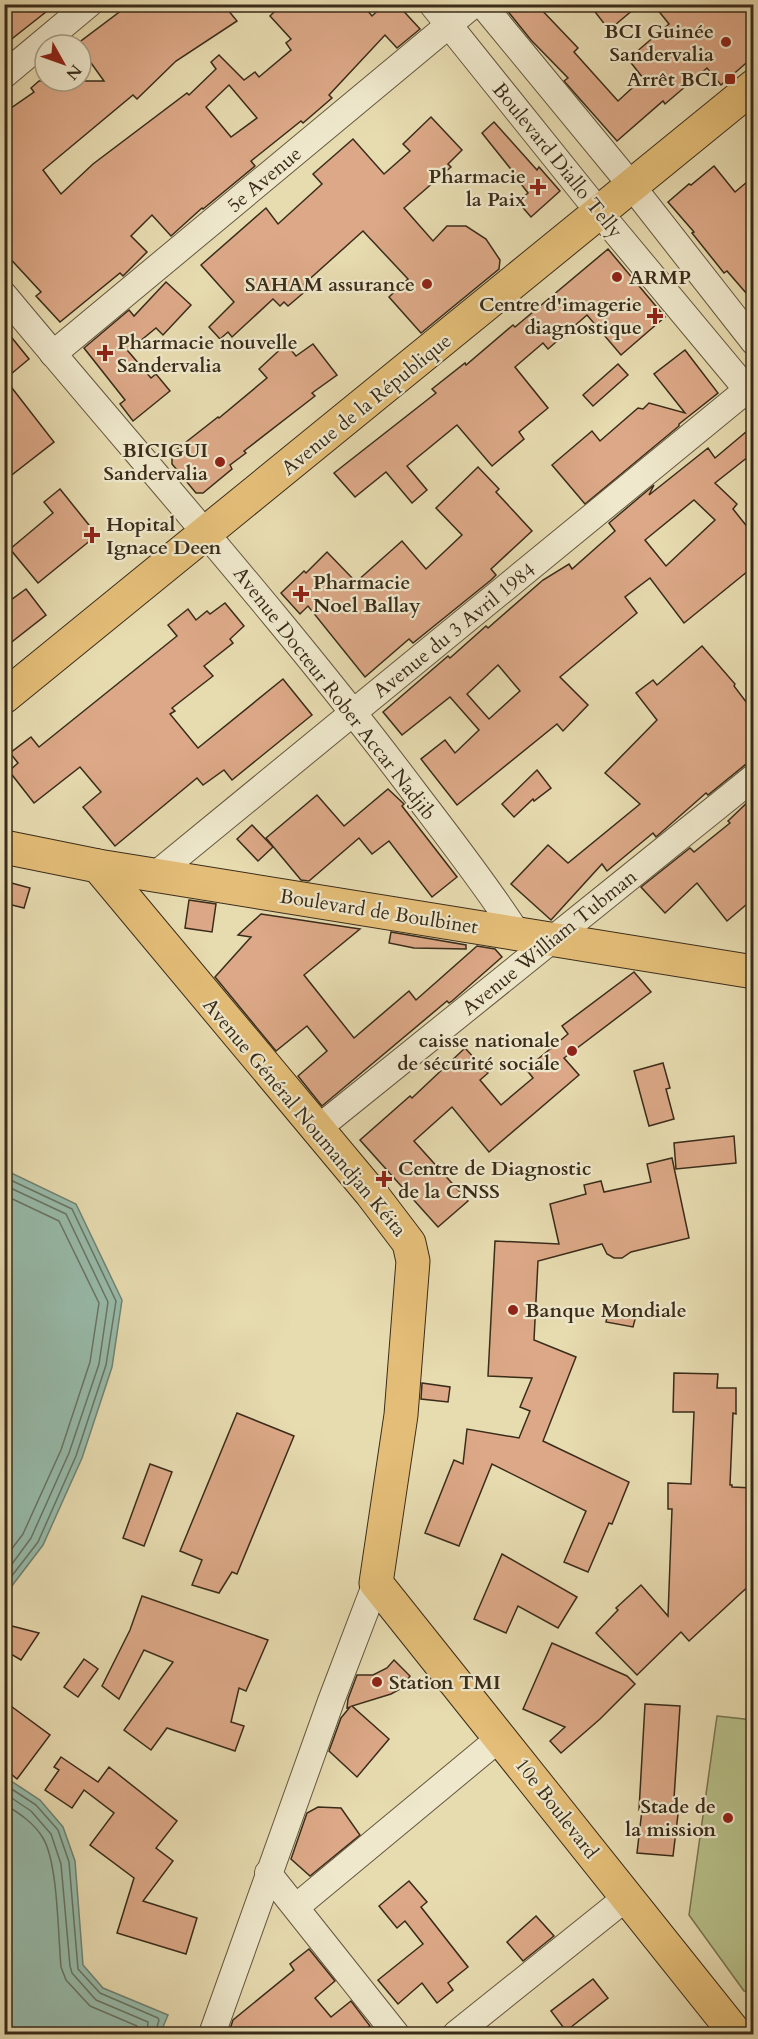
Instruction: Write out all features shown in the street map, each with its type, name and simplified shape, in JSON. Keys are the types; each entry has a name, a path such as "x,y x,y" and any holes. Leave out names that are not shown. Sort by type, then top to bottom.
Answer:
{"main road":[{"name":"Avenue de la République","path":"4,697 207,534 753,86"},
{"name":"Boulevard de Boulbinet","path":"4,847 98,866 753,972"},
{"name":"Avenue Général Noumandjan Kéita","path":"98,866 409,1243 413,1261 401,1415 376,1583"},
{"name":"10e Boulevard","path":"376,1583 736,2034"}],"street":[{"path":"4,75 89,4"},
{"name":"Boulevard Diallo Telly","path":"432,4 598,212 751,391"},
{"name":"5e Avenue","path":"53,354 474,4"},
{"name":"Boulevard Diallo Telly","path":"482,4 631,185 753,342"},
{"name":"Avenue Docteur Rober Accar Nadjib","path":"4,295 207,534 354,712 492,895 517,933"},
{"name":"Avenue du 3 Avril 1984","path":"155,875 751,391"},
{"name":"Avenue William Tubman","path":"316,1130 753,777"},
{"path":"212,2034 268,1873 376,1583"},
{"path":"296,1907 501,1737"},
{"path":"268,1873 396,2034"},
{"path":"456,2034 627,1897"}],"green space":[{"name":"Stade de la mission","path":"717,1716 753,1720 753,1992 744,1991 689,1915"}],"water":[{"path":"5,1170 76,1204 122,1300 112,1367 82,1458 43,1545 5,1595"},
{"path":"5,1777 40,1800 63,1827 75,1861 83,1965 103,1988 168,2015 160,2034 5,2034"}],"building":[{"path":"4,4 56,4 4,45"},
{"path":"130,4 223,4 237,21 176,61 137,99 133,95 43,170 61,194 93,164 187,93 189,95 216,69 211,62 219,55 244,80 255,72 259,77 291,50 286,43 291,39 270,16 282,4 362,4 372,16 385,4 397,4 420,29 397,48 385,35 329,95 332,98 303,123 301,121 251,161 255,166 171,236 152,215 131,236 147,252 123,276 120,273 60,322 36,296 41,292 4,252 4,113 33,93 93,93 93,81 104,81 93,66 92,33","holes":["229,85 257,118 231,137 206,107"]},
{"path":"502,4 536,4 578,48 574,52 618,101 643,78 628,59 669,24 653,4 753,4 753,57 721,85 707,68 665,104 663,101 617,141 564,81 568,78 531,40"},
{"path":"589,4 640,4 609,30"},
{"path":"431,117 462,150 448,164 451,167 404,208 433,241 447,226 466,226 486,239 500,260 499,269 421,333 389,297 408,279 363,231 304,284 308,289 288,306 284,302 280,306 273,299 232,337 228,332 220,339 209,327 234,302 201,265 266,208 278,224 322,184 313,174 353,139 384,174 410,151 403,144"},
{"path":"494,122 537,170 539,167 560,191 531,217 518,202 528,193 482,133"},
{"path":"714,166 735,192 753,177 753,301 727,271 724,273 692,233 694,232 668,202"},
{"path":"608,249 665,317 621,355 587,315 548,349 543,343 515,367 548,408 519,432 524,439 492,466 457,425 407,466 427,490 412,503 386,472 355,497 334,473 436,393 432,389 465,363 466,365 513,325 515,327"},
{"path":"166,282 191,305 163,335 156,328 128,351 151,378 156,374 170,391 133,421 120,404 125,400 84,348 129,310 134,316"},
{"path":"4,328 29,359 5,379 54,442 4,481"},
{"path":"286,344 296,356 313,344 337,375 312,393 315,396 244,451 246,453 230,465 232,469 203,493 196,493 172,464 172,453 267,378 259,369"},
{"path":"685,350 718,393 585,504 552,465 592,431 600,441 638,408 643,409 649,403 685,413 654,374"},
{"path":"618,364 628,375 593,406 583,395"},
{"path":"753,426 753,453 715,483 737,504 733,509 753,534 753,567 684,623 650,578 625,597 637,613 560,677 588,705 563,731 557,724 457,805 421,759 445,740 455,753 479,730 450,697 402,735 383,712 448,656 450,658 486,626 488,628 543,580 569,564 572,569 615,531 609,523 654,485 649,495 708,448 715,458","holes":["694,500 715,520 666,566 645,540","498,665 520,691 489,719 467,694"]},
{"path":"478,467 499,489 496,492 532,531 491,569 496,575 491,580 413,643 409,639 365,677 308,606 300,614 281,593 327,552 356,582 402,541 426,569 462,535 436,508"},
{"path":"60,489 97,535 38,583 10,549 53,513 44,502"},
{"path":"26,589 46,615 4,648 4,605"},
{"path":"225,603 244,626 230,639 233,643 204,666 213,676 172,708 175,711 170,714 198,748 283,679 312,715 232,780 224,770 203,785 197,778 115,846 83,807 101,792 80,767 34,803 9,771 18,763 10,753 31,737 39,747 177,636 168,625 188,609 196,620 207,611 210,614"},
{"path":"702,646 735,684 734,686 753,711 753,762 745,765 708,795 706,793 656,837 653,833 607,871 602,864 551,920 511,884 548,845 568,863 640,804 605,773 657,720 636,693 653,680 657,685"},
{"path":"537,770 551,788 534,801 533,799 514,817 502,804"},
{"path":"388,789 404,804 402,806 457,877 432,897 389,841 372,854 359,838 309,881 301,880 266,838 317,795 344,826"},
{"path":"753,797 753,899 727,921 697,883 665,913 641,887 690,848 694,852 730,823 728,821"},
{"path":"252,825 273,847 258,861 237,839"},
{"path":"4,881 30,888 24,908 4,903"},
{"path":"189,900 216,904 212,932 185,928"},
{"path":"261,914 360,929 304,975 354,1038 409,991 416,1000 477,946 495,949 502,957 452,1001 449,1003 447,1001 322,1106 298,1076 327,1051 307,1026 276,1051 215,977 251,937 238,935"},
{"path":"391,932 466,945 466,949 414,948 389,943"},
{"path":"634,972 651,992 564,1058 579,1075 489,1152 452,1107 414,1141 468,1201 438,1227 360,1140 410,1096 412,1098 465,1048 488,1073 480,1080 501,1105 533,1078 526,1069 568,1034 562,1026"},
{"path":"663,1063 670,1088 666,1089 674,1119 649,1126 634,1071"},
{"path":"734,1136 736,1163 676,1169 674,1143"},
{"path":"672,1158 689,1238 631,1252 622,1258 614,1258 607,1254 602,1244 538,1261 534,1340 576,1357 543,1441 629,1482 612,1524 609,1523 588,1572 564,1562 586,1511 492,1464 459,1546 425,1533 454,1460 463,1464 467,1429 519,1438 530,1411 520,1407 532,1378 488,1376 495,1241 559,1244 550,1204 586,1194 584,1185 601,1181 604,1192 651,1182 647,1164"},
{"path":"609,1307 637,1312 633,1327 606,1322"},
{"path":"674,1373 718,1374 717,1388 736,1388 730,1485 753,1488 753,1582 689,1641 681,1632 637,1675 596,1633 618,1610 616,1608 641,1585 668,1616 672,1509 668,1509 668,1483 691,1484 694,1412 673,1412"},
{"path":"422,1383 450,1387 448,1402 421,1399"},
{"path":"237,1413 294,1436 237,1574 232,1572 219,1593 192,1585 202,1560 180,1551"},
{"path":"150,1464 172,1472 144,1546 123,1538"},
{"path":"502,1554 577,1597 558,1628 518,1606 506,1633 474,1619"},
{"path":"142,1596 268,1640 246,1691 239,1688 231,1722 244,1726 235,1751 167,1728 151,1750 124,1730 173,1662 144,1650 119,1699 102,1686 130,1630"},
{"path":"4,1624 39,1633 21,1660 4,1650"},
{"path":"552,1643 627,1676 635,1684 561,1753 550,1741 565,1727 523,1709"},
{"path":"84,1659 98,1669 78,1697 64,1687"},
{"path":"394,1660 410,1676 402,1688 391,1694 352,1706 389,1739 357,1777 329,1751 341,1718 350,1707 347,1708 348,1699 357,1675 373,1675 387,1668"},
{"path":"4,1701 50,1735 17,1779 4,1768"},
{"path":"645,1704 680,1706 673,1814 678,1814 673,1856 637,1853 642,1810 639,1810"},
{"path":"61,1757 98,1782 109,1767 177,1821 156,1848 173,1861 143,1901 197,1918 186,1954 117,1933 134,1878 90,1845 114,1813 84,1790 72,1808 45,1790 59,1770 54,1767"},
{"path":"318,1807 341,1808 360,1835 310,1876 291,1859 307,1813"},
{"path":"409,1881 427,1902 421,1907 468,1967 448,1983 453,1990 437,2003 422,1983 398,2004 378,1980 423,1944 405,1921 397,1928 379,1906"},
{"path":"536,1916 554,1936 523,1961 507,1942"},
{"path":"309,1949 335,1981 315,1998 331,2017 351,2001 370,2026 358,2034 234,2034 230,2029 233,2020 294,1970 290,1964"},
{"path":"593,1979 608,1998 566,2031 551,2011"}],"place":[{"name":"BCI Guinée Sandervalia","path":"726,42"},
{"name":"Arrêt BCI","path":"730,79"},
{"name":"Pharmacie la Paix","path":"538,187"},
{"name":"ARMP","path":"617,277"},
{"name":"SAHAM assurance","path":"427,284"},
{"name":"Centre d'imagerie diagnostique","path":"655,316"},
{"name":"Pharmacie nouvelle Sandervalia","path":"105,353"},
{"name":"BICIGUI Sandervalia","path":"220,462"},
{"name":"Hopital Ignace Deen","path":"92,535"},
{"name":"Pharmacie Noel Ballay","path":"301,594"},
{"name":"caisse nationale de sécurité sociale","path":"572,1051"},
{"name":"Centre de Diagnostic de la CNSS","path":"384,1179"},
{"name":"Banque Mondiale","path":"513,1310"},
{"name":"Station TMI","path":"377,1682"},
{"name":"Stade de la mission","path":"728,1818"}]}
